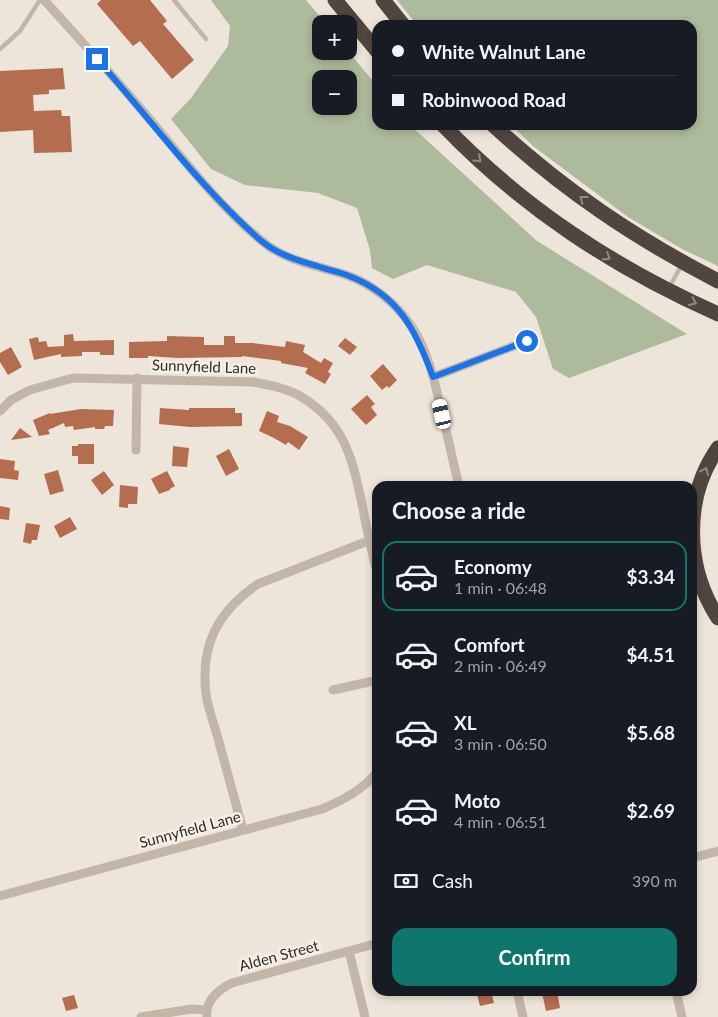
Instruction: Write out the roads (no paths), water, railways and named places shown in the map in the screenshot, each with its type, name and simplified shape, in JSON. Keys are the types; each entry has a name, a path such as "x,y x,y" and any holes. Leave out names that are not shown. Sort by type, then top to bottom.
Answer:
{"highway":[{"path":"335,0 372,45"},
{"path":"383,0 399,20"},
{"path":"448,130 493,173 565,230 615,262 668,291 718,314"},
{"path":"499,130 546,172 595,209 631,233 718,281"},
{"path":"697,492 706,467 718,448"},
{"path":"697,570 709,604 718,618"}],"street":[{"path":"45,0 136,102 185,164 259,240 272,250 285,256 350,277 376,290 397,308 411,326 433,377 458,481"},
{"path":"433,377 527,341"},
{"name":"Sunnyfield Lane","path":"0,411 11,400 30,390 73,378 253,382 277,387 300,396 313,405 334,426 346,444 353,463 372,535"},
{"path":"136,450 138,378"},
{"path":"243,830 206,696 205,662 216,626 242,594 258,584 372,539"},
{"path":"333,690 372,681"},
{"name":"Sunnyfield Lane","path":"0,896 322,809 342,801 360,789 372,777"},
{"path":"697,857 718,851"},
{"name":"Alden Street","path":"206,1014 212,998 221,988 232,983 372,945"},
{"path":"348,951 365,1017"},
{"path":"518,996 523,1017"},
{"path":"677,996 682,1017"},
{"path":"141,1017 192,1009 206,1014"}],"lane":[{"path":"0,49 20,31 45,0"},
{"path":"174,0 206,39"},
{"path":"668,291 683,263"}]}
